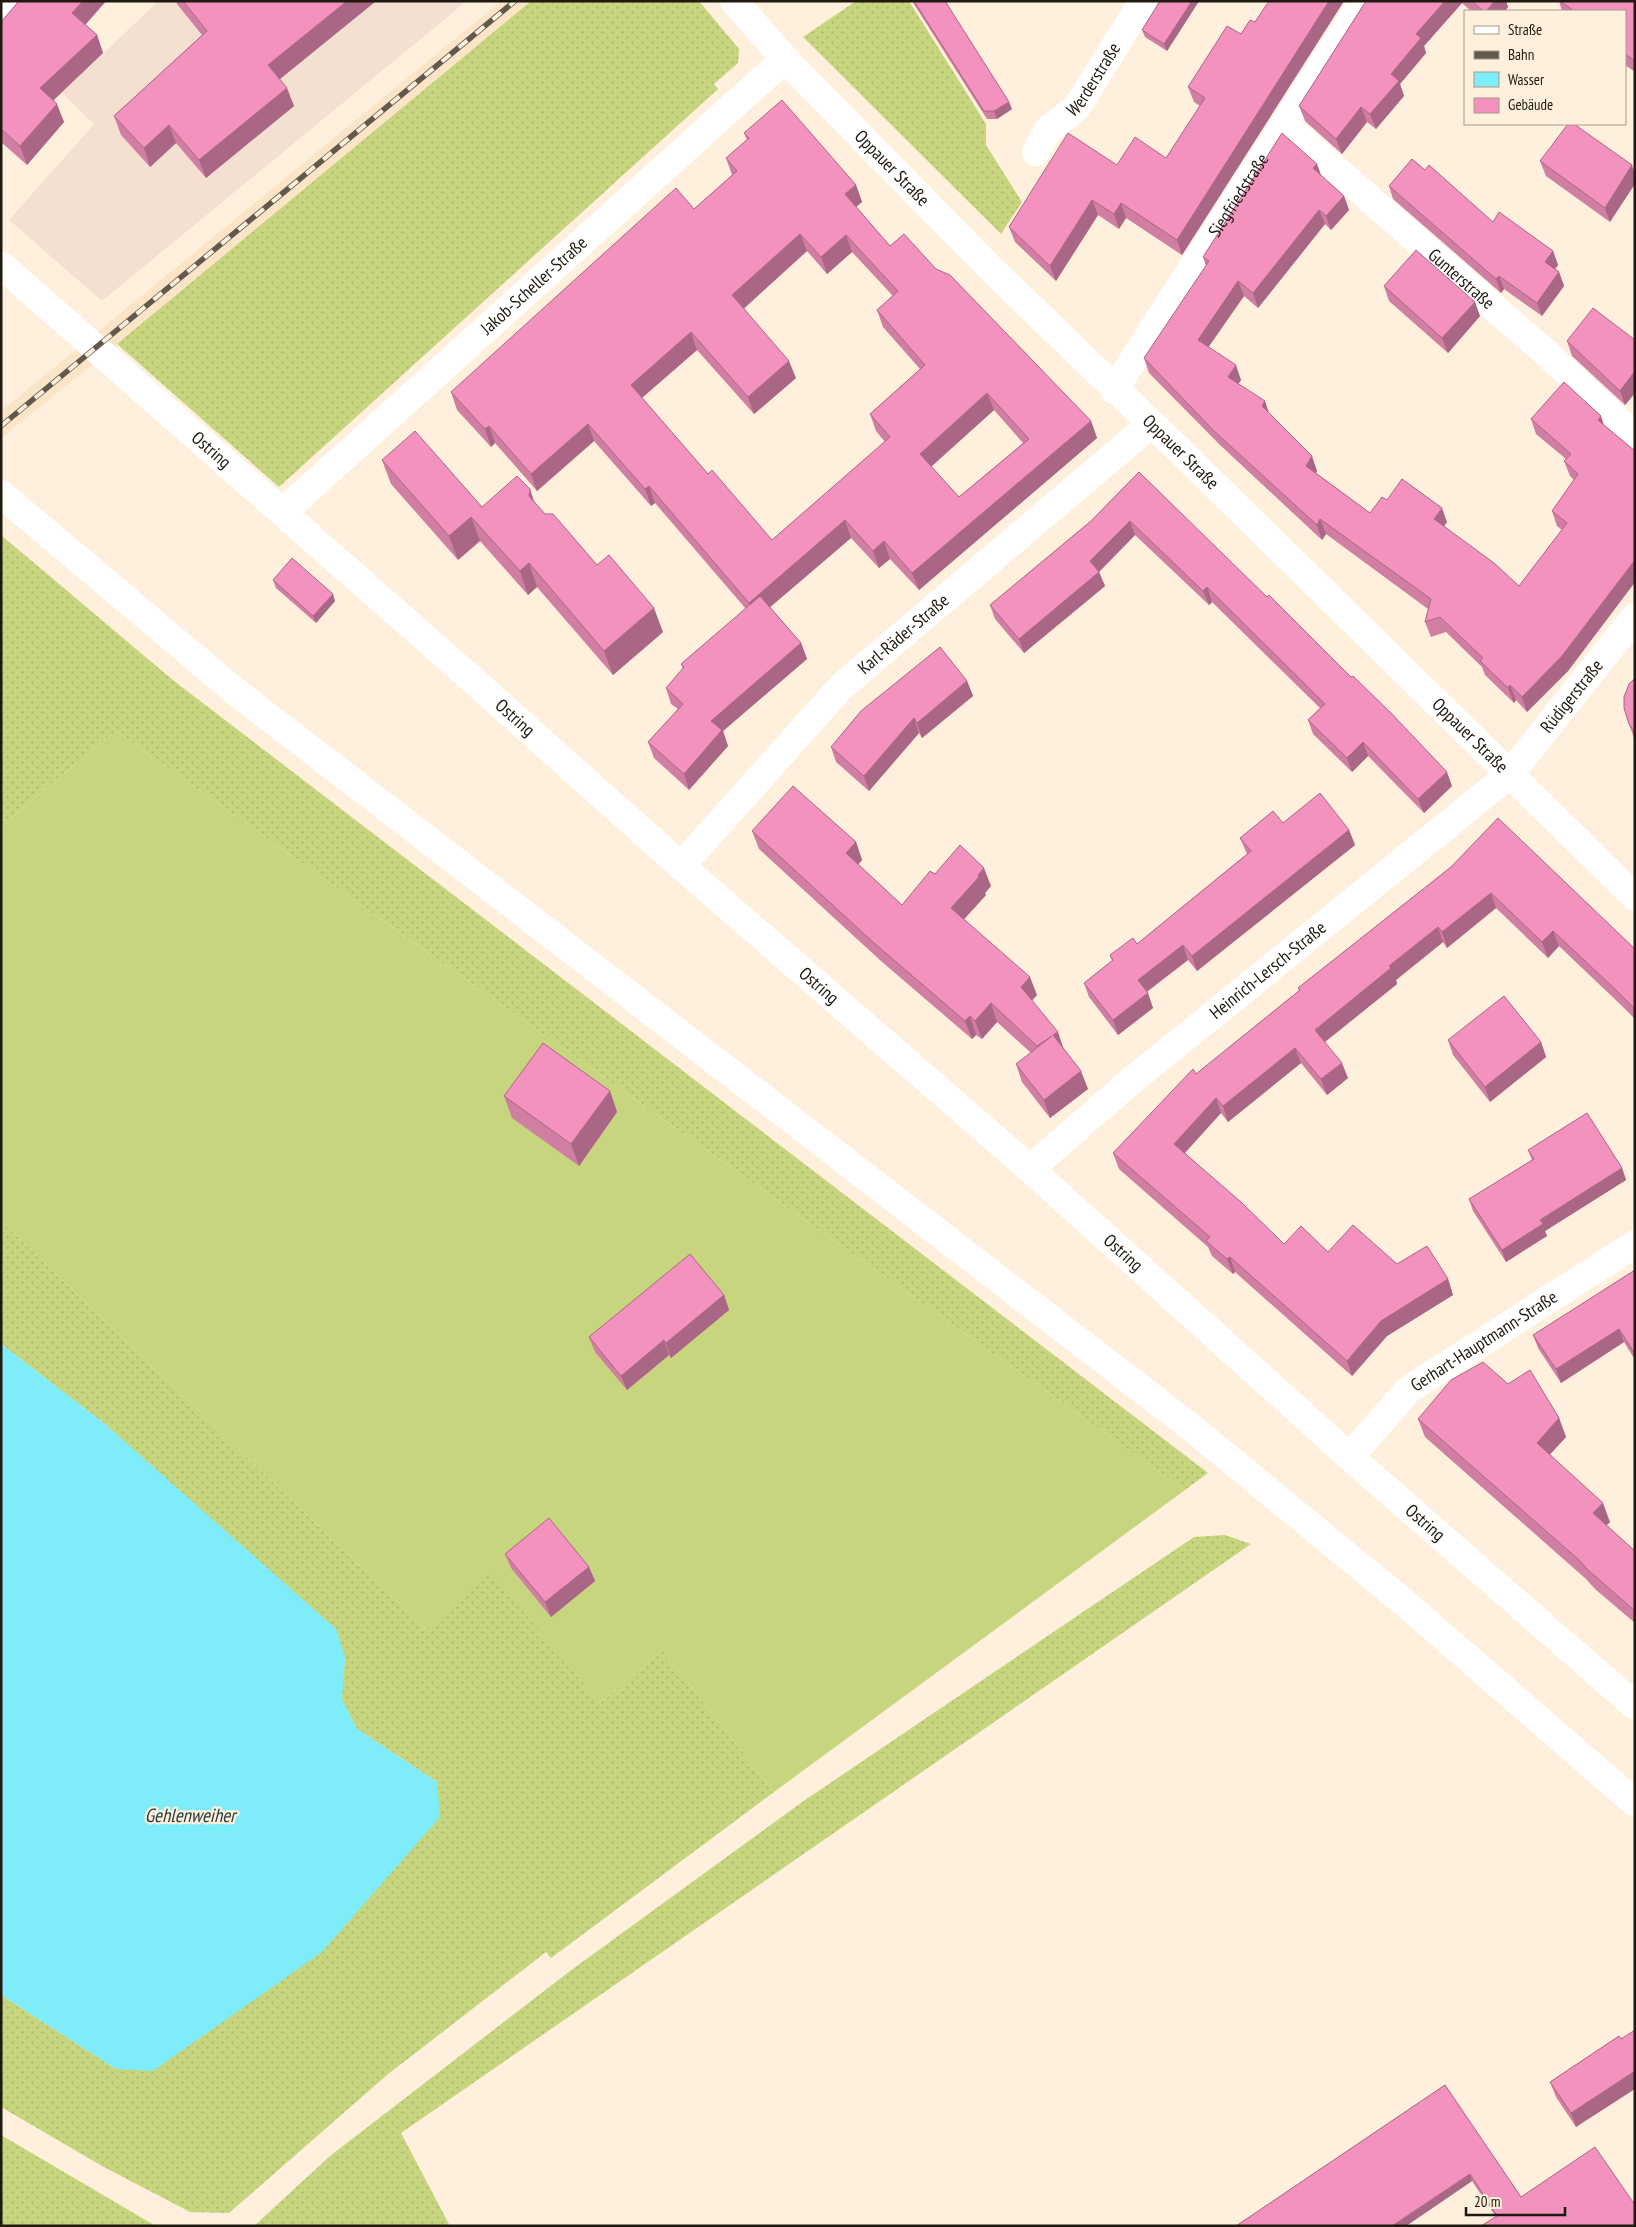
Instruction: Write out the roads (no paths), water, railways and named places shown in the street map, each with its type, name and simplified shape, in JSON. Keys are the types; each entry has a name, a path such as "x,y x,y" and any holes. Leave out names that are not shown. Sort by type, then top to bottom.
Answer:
{"street":[{"path":"1,10 9,1"},
{"name":"Oppauer Straße","path":"734,1 785,59 988,266 1635,897"},
{"name":"Werderstraße","path":"1036,152 1047,131 1077,106 1142,1"},
{"name":"Siegfriedstraße","path":"1114,390 1363,1"},
{"name":"Jakob-Scheller-Straße","path":"283,512 785,59"},
{"name":"Gunterstraße","path":"1285,125 1546,353 1635,436"},
{"name":"Ostring","path":"1,265 283,512 681,866 1030,1169 1350,1456 1635,1706"},
{"name":"Karl-Räder-Straße","path":"681,866 841,688 1151,424"},
{"path":"1,494 236,692 1192,1428 1406,1604 1635,1803"},
{"name":"Rüdigerstraße","path":"1509,775 1635,617"},
{"name":"Heinrich-Lersch-Straße","path":"1030,1169 1130,1082 1509,775"},
{"name":"Gerhart-Hauptmann-Straße","path":"1350,1456 1408,1390 1635,1244"}],"water":[{"name":"Gehlenweiher","path":"1,1344 106,1425 336,1629 345,1657 342,1699 357,1729 437,1782 440,1817 322,1952 153,2071 116,2069 1,1995"}],"railway":[{"path":"1,426 515,1"}]}
